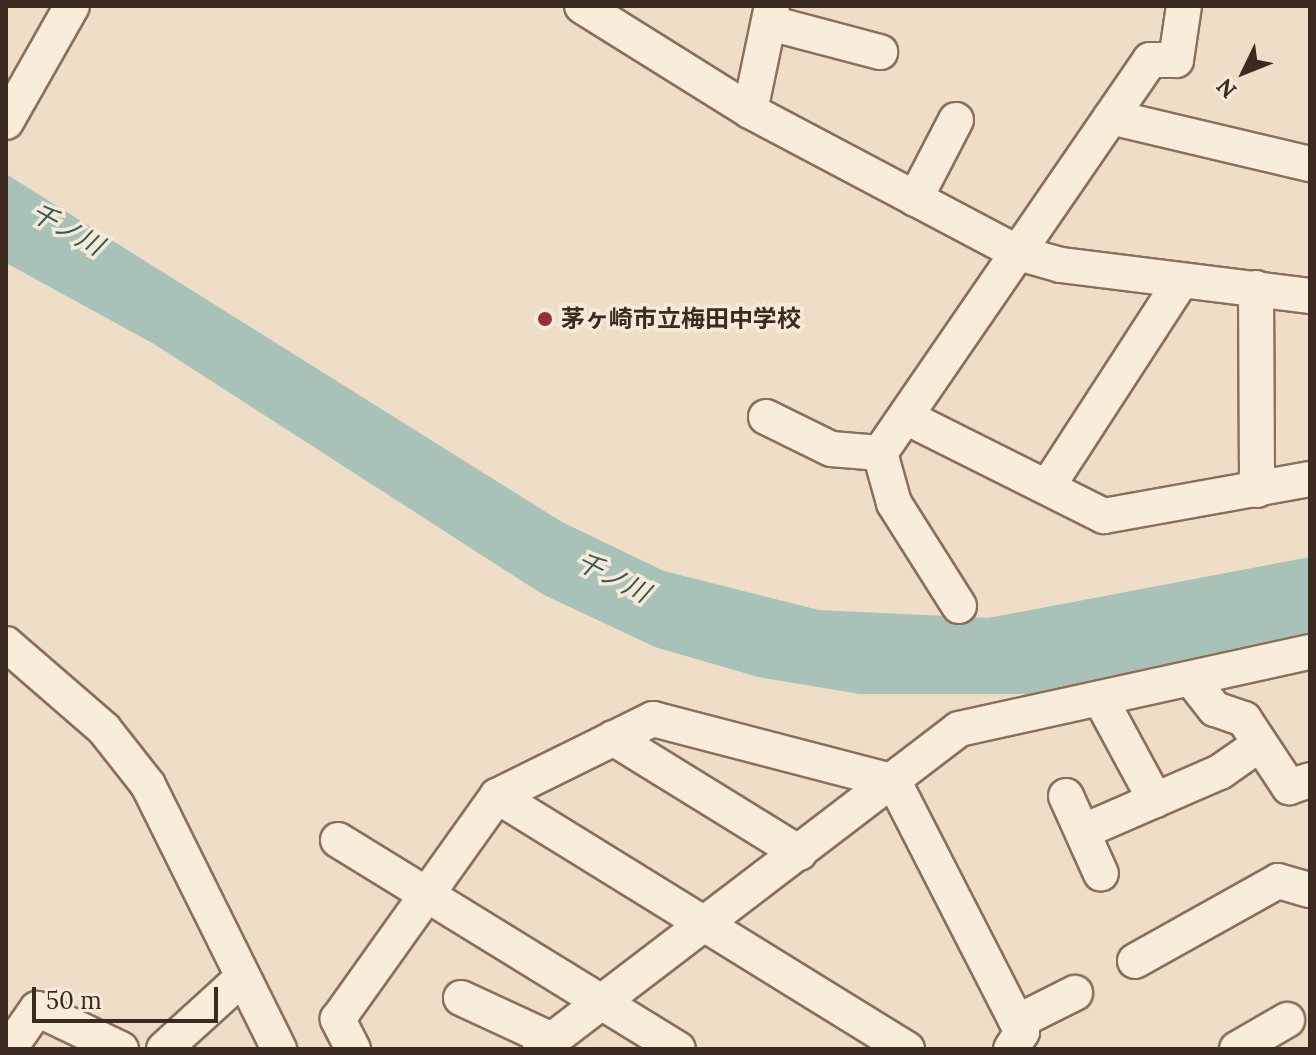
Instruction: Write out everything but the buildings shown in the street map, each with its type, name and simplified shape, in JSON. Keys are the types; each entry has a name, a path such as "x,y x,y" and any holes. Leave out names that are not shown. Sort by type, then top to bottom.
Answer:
{"street":[{"path":"6,122 72,6"},
{"path":"582,6 750,111 1018,253 1181,281 1310,296"},
{"path":"880,453 908,418 1150,60 1176,60 1184,6"},
{"path":"750,111 771,15 880,52"},
{"path":"1111,117 1310,164"},
{"path":"915,199 956,120"},
{"path":"1048,486 1181,281"},
{"path":"1256,288 1257,490"},
{"path":"766,417 831,449 880,453"},
{"path":"908,418 1104,516 1126,517 1310,479"},
{"path":"880,453 894,503 959,606"},
{"path":"6,644 104,729 148,785 279,1049"},
{"path":"461,998 546,1044 894,782 959,729 1310,652"},
{"path":"1192,680 1215,709 1244,719 1289,787 1309,782"},
{"path":"1101,700 1155,800"},
{"path":"353,1049 338,1019 497,796 613,738 653,719 894,782"},
{"path":"613,738 799,853"},
{"path":"1084,831 1220,772 1260,744"},
{"path":"894,782 1014,1036 1075,993"},
{"path":"497,796 907,1049"},
{"path":"1066,796 1101,874"},
{"path":"338,840 678,1049"},
{"path":"1135,961 1278,881 1310,890"},
{"path":"164,1049 242,978"},
{"path":"9,1049 37,1009 121,1049"},
{"path":"1237,1049 1286,1018"}],"water":[{"name":"千ノ川","path":"6,174 562,522 664,571 819,610 988,618 1310,557 1310,632 1028,694 860,694 758,677 655,647 542,594 154,344 6,263"}],"place":[{"name":"茅ヶ崎市立梅田中学校","path":"545,319"}]}
